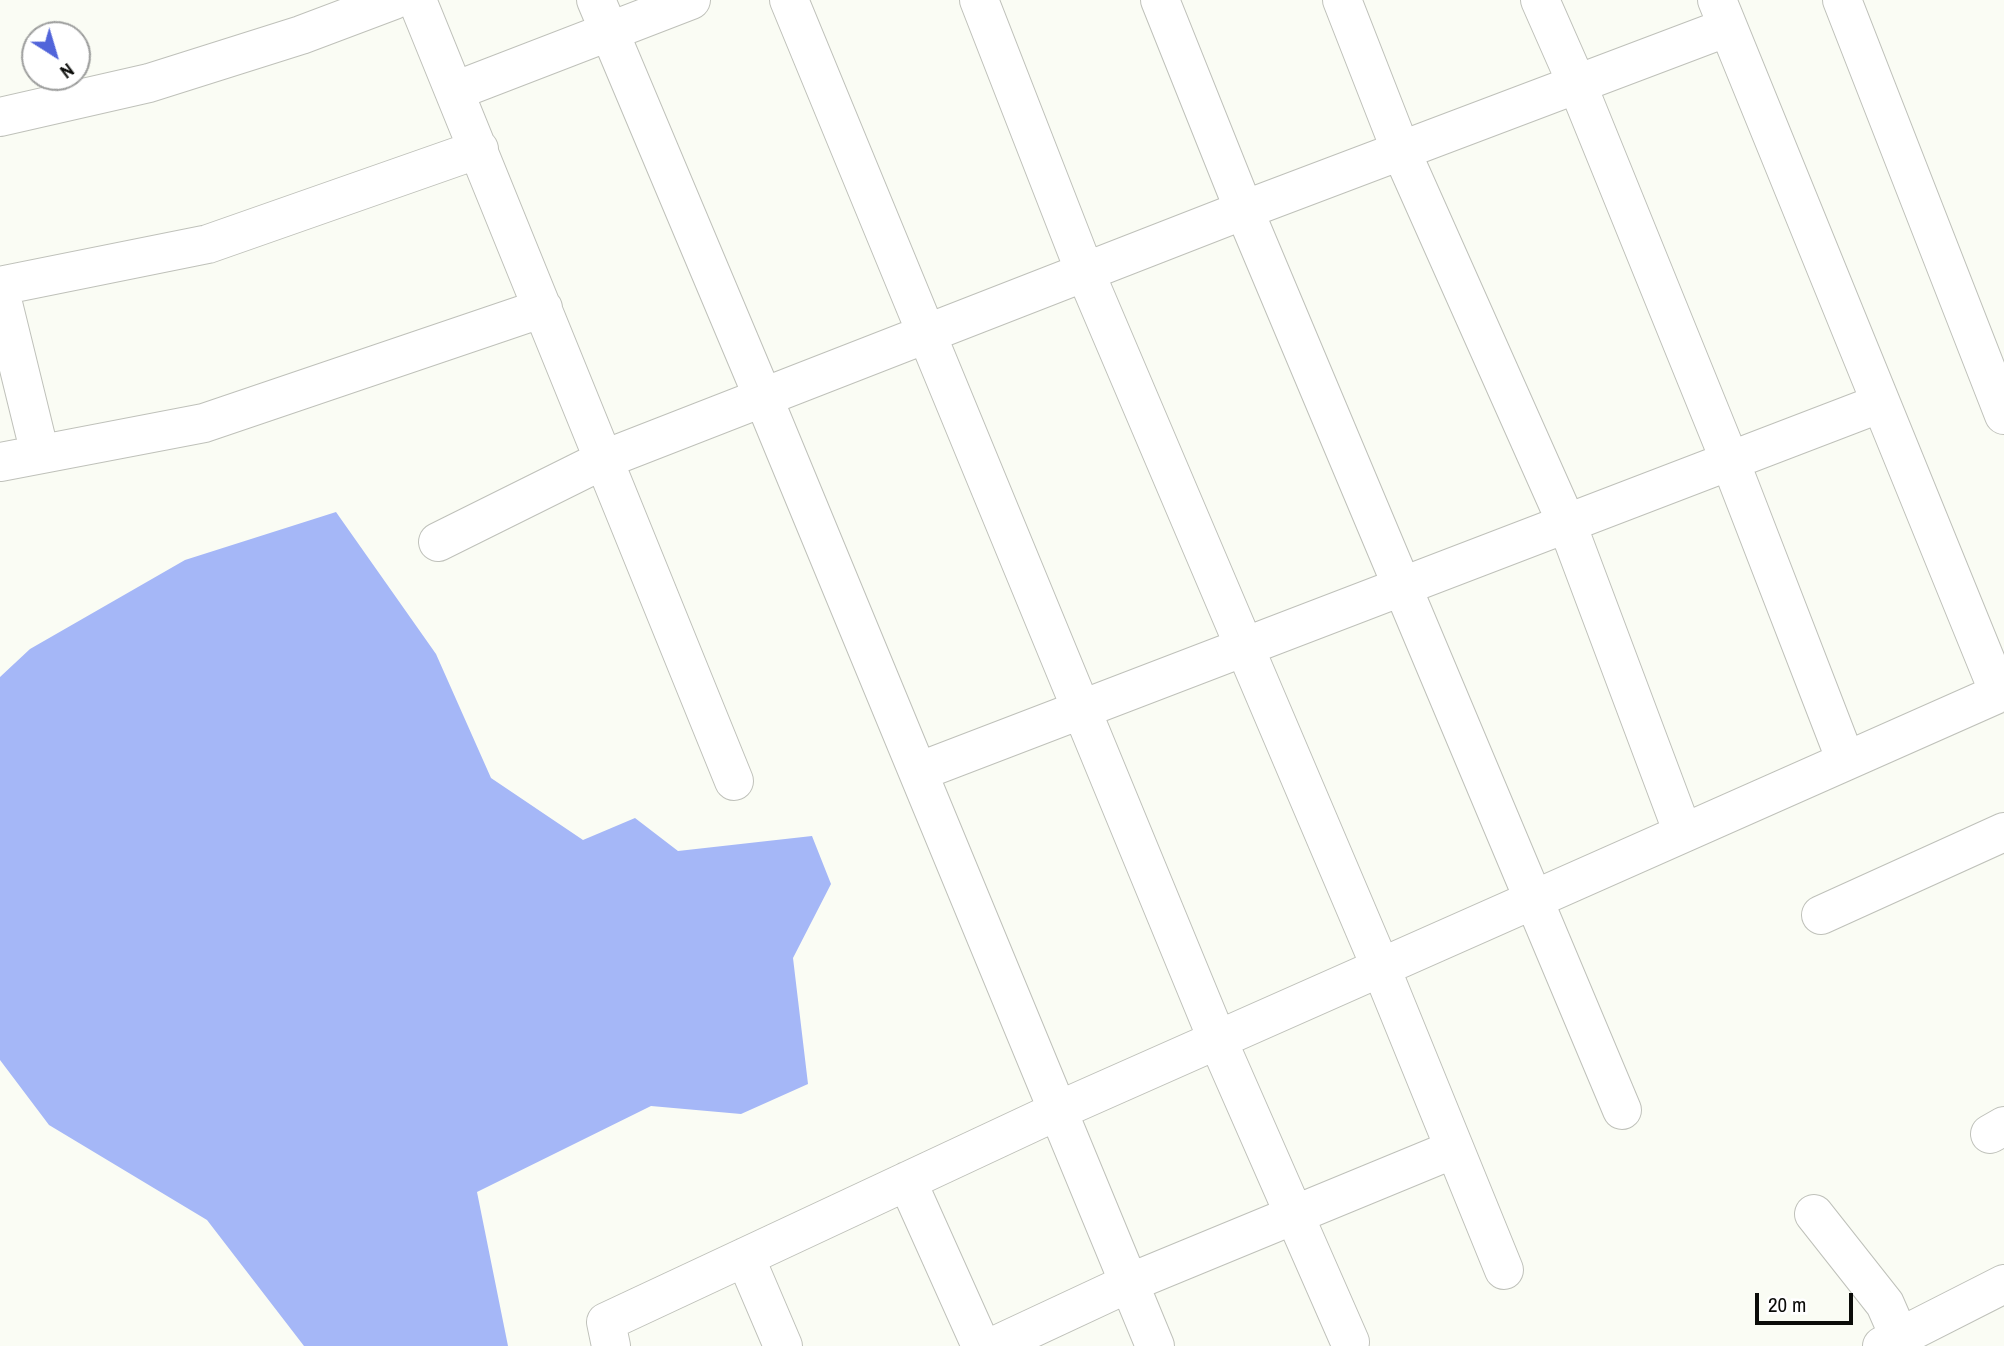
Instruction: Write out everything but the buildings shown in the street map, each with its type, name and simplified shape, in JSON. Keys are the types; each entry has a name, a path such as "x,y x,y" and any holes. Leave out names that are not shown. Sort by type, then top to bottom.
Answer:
{"street":[{"path":"0,117 149,83 302,35 394,0"},
{"path":"417,0 734,780"},
{"path":"455,91 603,16 691,0"},
{"path":"789,0 1217,1041 1350,1342"},
{"path":"979,0 1085,272 1381,968 1504,1270"},
{"path":"1160,0 1244,211 1622,1110"},
{"path":"1342,0 1401,151 1567,524 1683,833"},
{"path":"1540,0 1577,84 1730,461 1846,761"},
{"path":"1842,0 2004,415"},
{"path":"438,542 605,458 1577,84 1722,13 2001,692 1058,1111 606,1322 611,1346"},
{"path":"603,16 1155,1346"},
{"path":"40,454 0,288 208,244 479,149"},
{"path":"0,462 204,423 543,308"},
{"path":"918,772 1881,403"},
{"path":"1821,915 2004,832"},
{"path":"994,1346 1129,1283 1454,1149"},
{"path":"907,1181 981,1346"},
{"path":"1814,1214 1885,1304 1891,1341 2004,1284"},
{"path":"745,1257 783,1346"}],"water":[{"path":"336,512 436,654 491,778 583,840 635,818 678,851 812,836 831,884 793,958 808,1084 741,1114 651,1106 477,1192 508,1346 304,1346 207,1220 49,1125 0,1060 0,677 30,649 185,560"}]}
